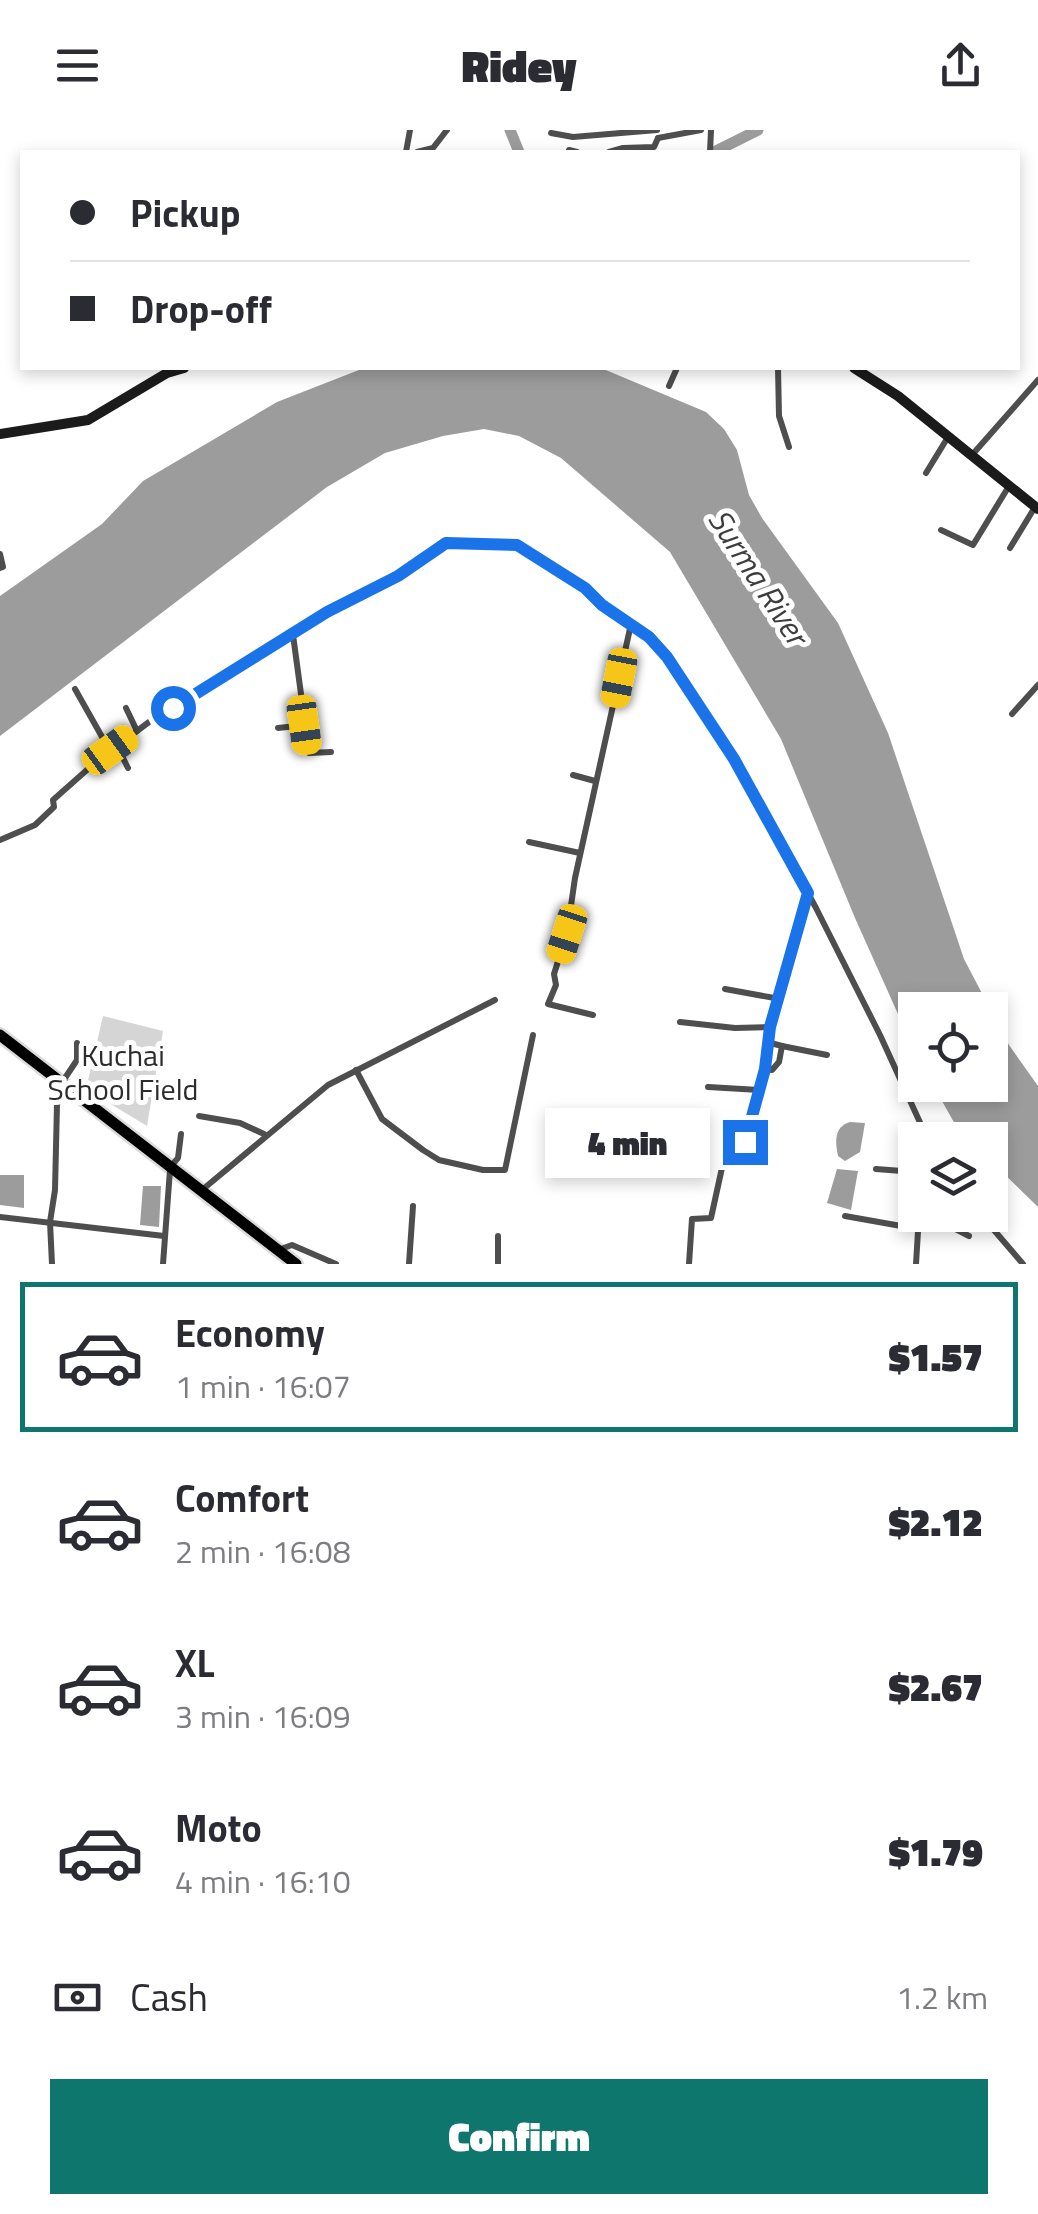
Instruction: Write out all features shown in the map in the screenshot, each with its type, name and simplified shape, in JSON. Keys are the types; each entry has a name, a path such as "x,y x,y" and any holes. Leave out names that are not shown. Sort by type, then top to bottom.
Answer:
{"main road":[{"path":"0,1038 293,1264"},
{"path":"171,1168 293,1264"}],"street":[{"path":"425,150 433,148 447,130"},
{"path":"551,133 573,137 702,130"},
{"path":"616,150 654,146 657,133"},
{"path":"0,434 88,420 177,370"},
{"path":"669,386 676,370"},
{"path":"778,370 779,416 788,446"},
{"path":"857,370 898,396 1036,508 1010,548"},
{"path":"972,456 1038,380"},
{"path":"926,472 948,436"},
{"path":"941,530 973,546 1008,486"},
{"path":"0,840 35,825 54,807 53,800 137,731 327,612 398,576 446,543 517,545 585,588 602,605 649,637 687,683 808,893 920,1122"},
{"path":"0,554 0,568"},
{"path":"593,1015 548,1004 556,985 554,974 567,934 595,781 632,624"},
{"path":"293,635 308,753 331,752"},
{"path":"1012,714 1038,685"},
{"path":"75,689 110,750 120,752 128,768"},
{"path":"126,708 137,731"},
{"path":"278,728 304,725"},
{"path":"572,774 595,781"},
{"path":"529,842 580,853"},
{"path":"689,1264 692,1219 711,1218 729,1144 745,1142 765,1069 766,1042 808,893"},
{"path":"725,990 780,999"},
{"path":"202,1190 328,1085 495,1000"},
{"path":"680,1022 770,1027"},
{"path":"356,1070 382,1118 424,1150 439,1160 482,1170 505,1170 533,1035"},
{"path":"766,1042 828,1054"},
{"path":"52,1264 50,1222 55,1190 57,1104 78,1060 77,1043"},
{"path":"765,1069 772,1070 779,1062 782,1046"},
{"path":"708,1088 759,1090"},
{"path":"198,1116 240,1123 265,1134"},
{"path":"163,1264 171,1168 178,1158 182,1134"},
{"path":"876,1169 898,1171"},
{"path":"409,1264 414,1206"},
{"path":"0,1216 164,1236"},
{"path":"845,1216 898,1225"},
{"path":"916,1264 918,1232"},
{"path":"961,1232 969,1236"},
{"path":"996,1232 1024,1264"},
{"path":"498,1236 498,1264"},
{"path":"278,1250 292,1245 336,1264"}],"green space":[{"name":"Kuchai School Field","path":"103,1016 163,1031 147,1126 86,1089"}],"water":[{"name":"Surma River","path":"359,370 606,370 706,412 724,429 737,450 749,495 762,518 838,623 888,733 964,959 981,992 898,992 898,1014 781,739 670,552 561,458 519,436 484,429 385,453 327,487 0,736 0,596 102,524 143,481 277,402"},
{"path":"1008,1043 1038,1086 1038,1207 1008,1178 1008,1122 954,1122 943,1102 1008,1102"},
{"path":"850,1122 865,1123 860,1152 845,1161 838,1156 836,1140 841,1127"},
{"path":"837,1169 858,1171 851,1210 827,1203"},
{"path":"0,1175 24,1175 24,1208 0,1205"},
{"path":"143,1186 161,1186 159,1227 140,1225"}],"waterway":[{"path":"510,130 518,150"},
{"path":"718,150 758,130"}],"route":[{"path":"173,708 327,612 398,576 446,543 517,545 585,588 602,605 649,637 687,683 808,893 766,1042 765,1069 745,1142"}]}
